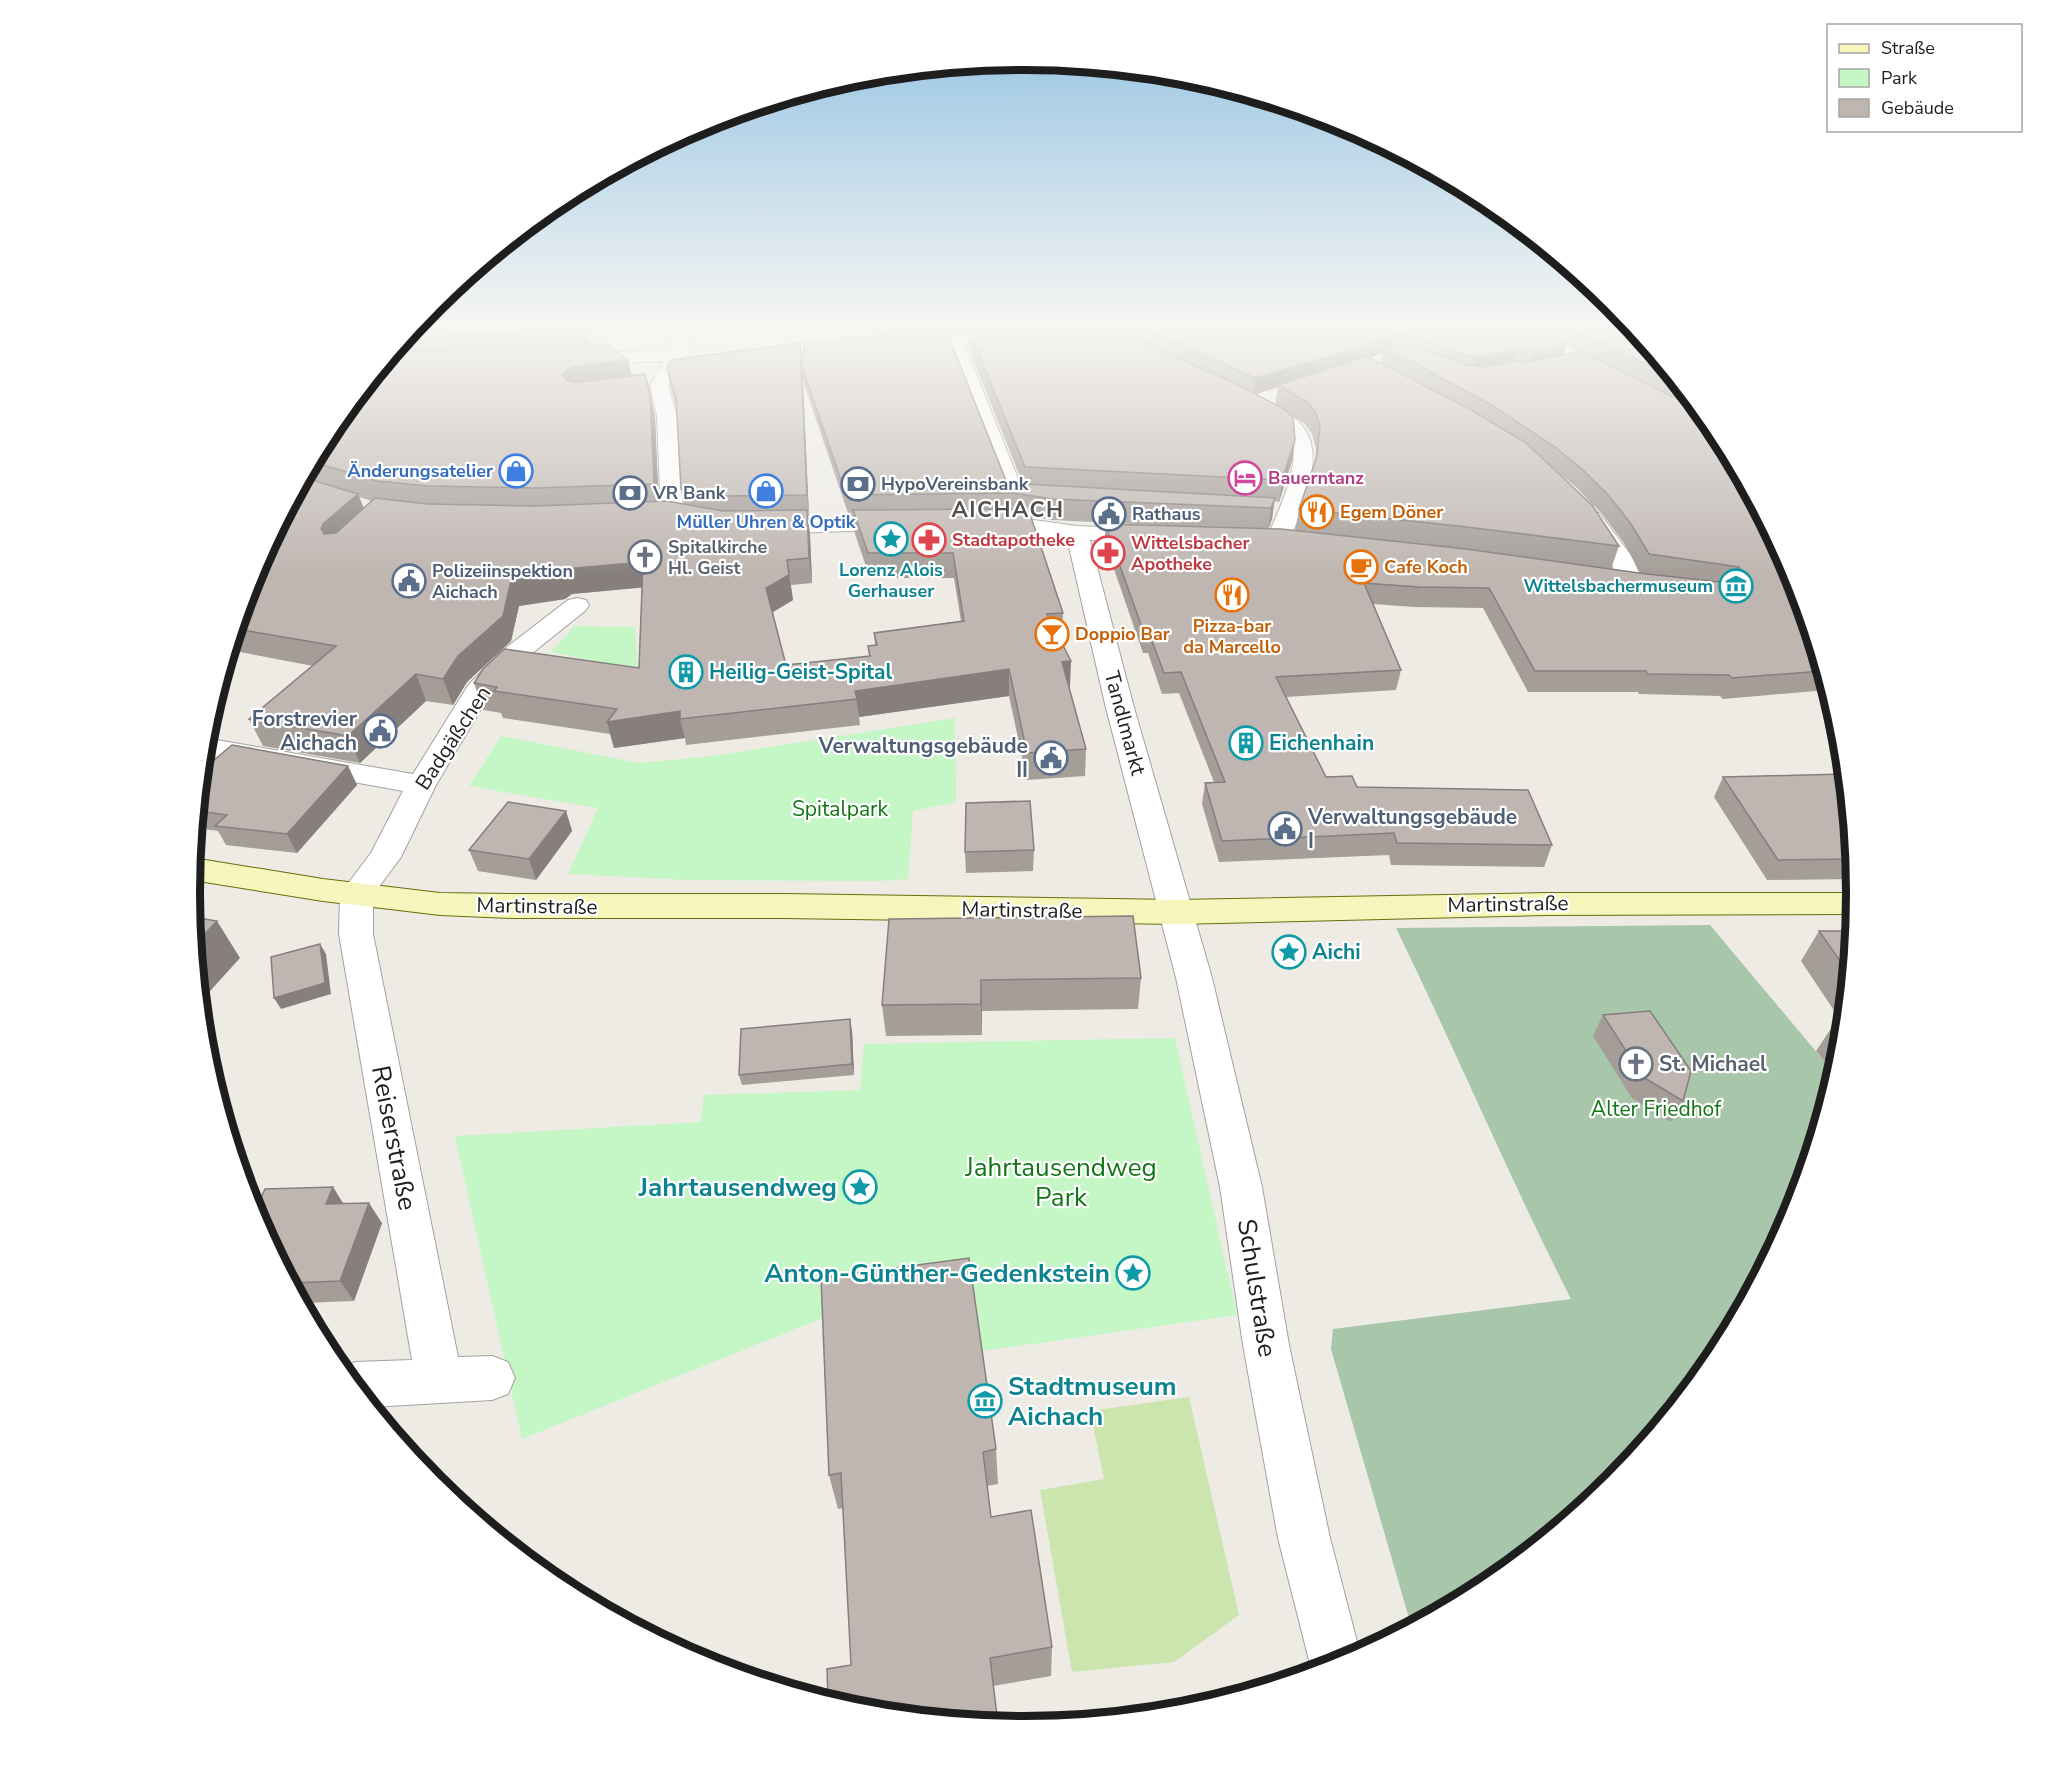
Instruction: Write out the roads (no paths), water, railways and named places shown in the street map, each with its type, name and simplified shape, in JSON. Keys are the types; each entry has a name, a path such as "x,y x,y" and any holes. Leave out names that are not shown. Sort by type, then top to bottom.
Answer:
{"main road":[{"name":"Martinstraße","path":"201,870 440,904 513,906 784,906 1177,912 1546,903 1846,903"}],"street":[{"path":"650,517 683,518 667,408"},
{"path":"982,408 1016,497 1065,499"},
{"path":"1260,408 1285,420 1295,428 1303,438 1305,452 1290,511 1267,539 1302,541"},
{"path":"1577,505 1594,521 1619,555 1630,583"},
{"path":"1268,510 1290,511"},
{"path":"745,526 916,524"},
{"path":"969,524 1012,525 1077,533 1168,537"},
{"name":"Tandlmarkt","path":"1077,533 1119,704 1177,912"},
{"name":"Badgäßchen","path":"357,894 385,857 421,785 479,690 516,653 577,605"},
{"path":"214,748 421,785"},
{"name":"Reiserstraße","path":"357,894 356,934 439,1381"},
{"name":"Schulstraße","path":"1177,912 1241,1187 1266,1345 1304,1538 1334,1655"},
{"path":"363,1385 492,1378"}],"place":[{"name":"Änderungsatelier","path":"516,471"},
{"name":"Bauerntanz","path":"1245,478"},
{"name":"HypoVereinsbank","path":"858,484"},
{"name":"Müller Uhren & Optik","path":"766,491"},
{"name":"VR Bank","path":"630,493"},
{"name":"Egem Döner","path":"1317,512"},
{"name":"Rathaus","path":"1109,514"},
{"name":"Lorenz Alois Gerhauser","path":"891,539"},
{"name":"Stadtapotheke","path":"929,540"},
{"name":"Wittelsbacher Apotheke","path":"1108,553"},
{"name":"Spitalkirche Hl. Geist","path":"645,557"},
{"name":"Cafe Koch","path":"1361,567"},
{"name":"Polizeiinspektion Aichach","path":"409,581"},
{"name":"Wittelsbachermuseum","path":"1736,586"},
{"name":"Pizza-bar da Marcello","path":"1232,595"},
{"name":"Doppio Bar","path":"1052,634"},
{"name":"Heilig-Geist-Spital","path":"686,672"},
{"name":"Forstrevier Aichach","path":"380,731"},
{"name":"Eichenhain","path":"1246,743"},
{"name":"Verwaltungsgebäude II","path":"1051,758"},
{"name":"Verwaltungsgebäude I","path":"1285,829"},
{"name":"Aichi","path":"1289,952"},
{"name":"St. Michael","path":"1636,1064"},
{"name":"Jahrtausendweg","path":"860,1187"},
{"name":"Anton-Günther-Gedenkstein","path":"1133,1273"},
{"name":"Stadtmuseum Aichach","path":"985,1401"}],"district":[{"name":"AICHACH","path":"1008,510"}],"park label":[{"name":"Spitalpark","path":"840,809"},
{"name":"Alter Friedhof","path":"1656,1109"},
{"name":"Jahrtausendweg Park","path":"1061,1182"}]}
